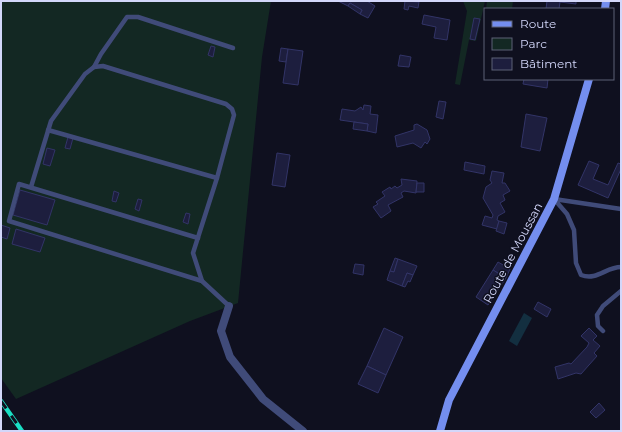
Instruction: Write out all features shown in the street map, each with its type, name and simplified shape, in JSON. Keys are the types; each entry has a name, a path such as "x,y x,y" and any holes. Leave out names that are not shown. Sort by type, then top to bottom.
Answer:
{"street":[{"name":"Route de Moussan","path":"440,431 449,400 554,200 589,80"},
{"path":"229,306 222,331 230,357 263,399 303,431"}],"lane":[{"path":"31,187 52,121 84,74 94,67 101,54 127,17 138,17 232,48"},
{"path":"94,67 103,66 226,104 232,108 234,115 217,178 193,253 202,281"},
{"path":"48,130 217,178"},
{"path":"198,238 19,184 9,221 202,281 229,306"},
{"path":"554,200 621,209"},
{"path":"554,200 567,214 574,230 576,263 582,275 589,278 621,267"},
{"path":"603,332 598,326 597,315 603,306 621,291"}],"green space":[{"path":"1,1 271,1 262,57 238,303 190,321 16,399 1,378"},
{"path":"463,1 485,1 476,41 469,40 460,85 455,84 467,11"},
{"path":"487,1 513,1 512,8 486,8"}],"water":[{"path":"524,313 532,318 517,346 509,341"}],"building":[{"path":"338,1 367,1 375,6 368,18 360,14 362,10 350,3 348,6"},
{"path":"405,1 419,2 418,8 409,6 408,10 404,9"},
{"path":"547,1 576,1 576,4 560,2 559,8 546,8"},
{"path":"350,3 362,10 360,14 348,6"},
{"path":"424,15 450,20 447,40 434,38 436,27 422,24"},
{"path":"474,18 480,19 475,40 470,39"},
{"path":"211,46 215,47 213,57 208,55"},
{"path":"281,48 288,49 286,62 279,61"},
{"path":"288,49 303,51 298,85 283,83"},
{"path":"400,55 411,57 409,67 398,66"},
{"path":"524,80 548,80 547,88 523,84"},
{"path":"439,101 446,102 443,119 436,117"},
{"path":"364,105 371,106 370,114 378,115 376,133 367,131 368,124 340,120 342,109 355,111 361,107 363,110"},
{"path":"526,114 547,118 540,151 521,147"},
{"path":"354,122 368,124 367,131 353,129"},
{"path":"417,124 427,130 430,139 427,144 425,142 421,148 413,143 397,147 395,136 414,130 414,125"},
{"path":"68,137 73,138 70,149 65,148"},
{"path":"47,148 55,150 50,166 43,164"},
{"path":"277,153 290,155 285,187 272,185"},
{"path":"589,161 599,165 593,179 608,185 618,163 621,164 621,169 608,198 578,185"},
{"path":"465,162 485,166 484,174 464,170"},
{"path":"492,171 504,173 502,183 505,183 510,191 503,195 505,200 500,203 505,212 498,216 497,220 499,221 497,229 482,225 485,216 492,218 493,215 483,198 486,187 492,183 490,180"},
{"path":"401,179 417,181 416,193 404,191 401,193 403,197 388,205 391,211 381,218 373,207 378,204 376,202 385,196 382,192 390,187 391,189 395,186 397,188 402,185"},
{"path":"417,183 424,183 424,192 416,192"},
{"path":"20,190 55,200 47,225 13,215"},
{"path":"114,191 119,193 116,202 112,201"},
{"path":"138,199 142,200 139,211 135,209"},
{"path":"186,213 190,214 188,224 183,222"},
{"path":"499,221 507,223 504,234 496,231"},
{"path":"1,225 10,228 7,239 1,237"},
{"path":"16,229 45,238 40,252 12,244"},
{"path":"395,258 398,259 394,272 390,271"},
{"path":"398,259 417,266 413,275 407,273 402,286 387,280 390,271 394,272"},
{"path":"498,262 510,269 506,278 493,270"},
{"path":"355,264 364,265 363,275 353,273"},
{"path":"493,270 506,278 488,305 476,297"},
{"path":"407,273 413,275 410,282 408,281 405,287 402,286"},
{"path":"538,302 551,309 547,317 534,309"},
{"path":"384,328 403,337 386,375 367,366"},
{"path":"589,328 597,336 593,340 600,346 594,353 597,356 581,374 576,373 558,379 555,367 569,363 571,364 587,347 589,343 581,336"},
{"path":"367,366 386,375 378,393 358,384"},
{"path":"599,403 605,410 596,418 590,412"}],"railway":[{"path":"1,401 22,431"}]}
